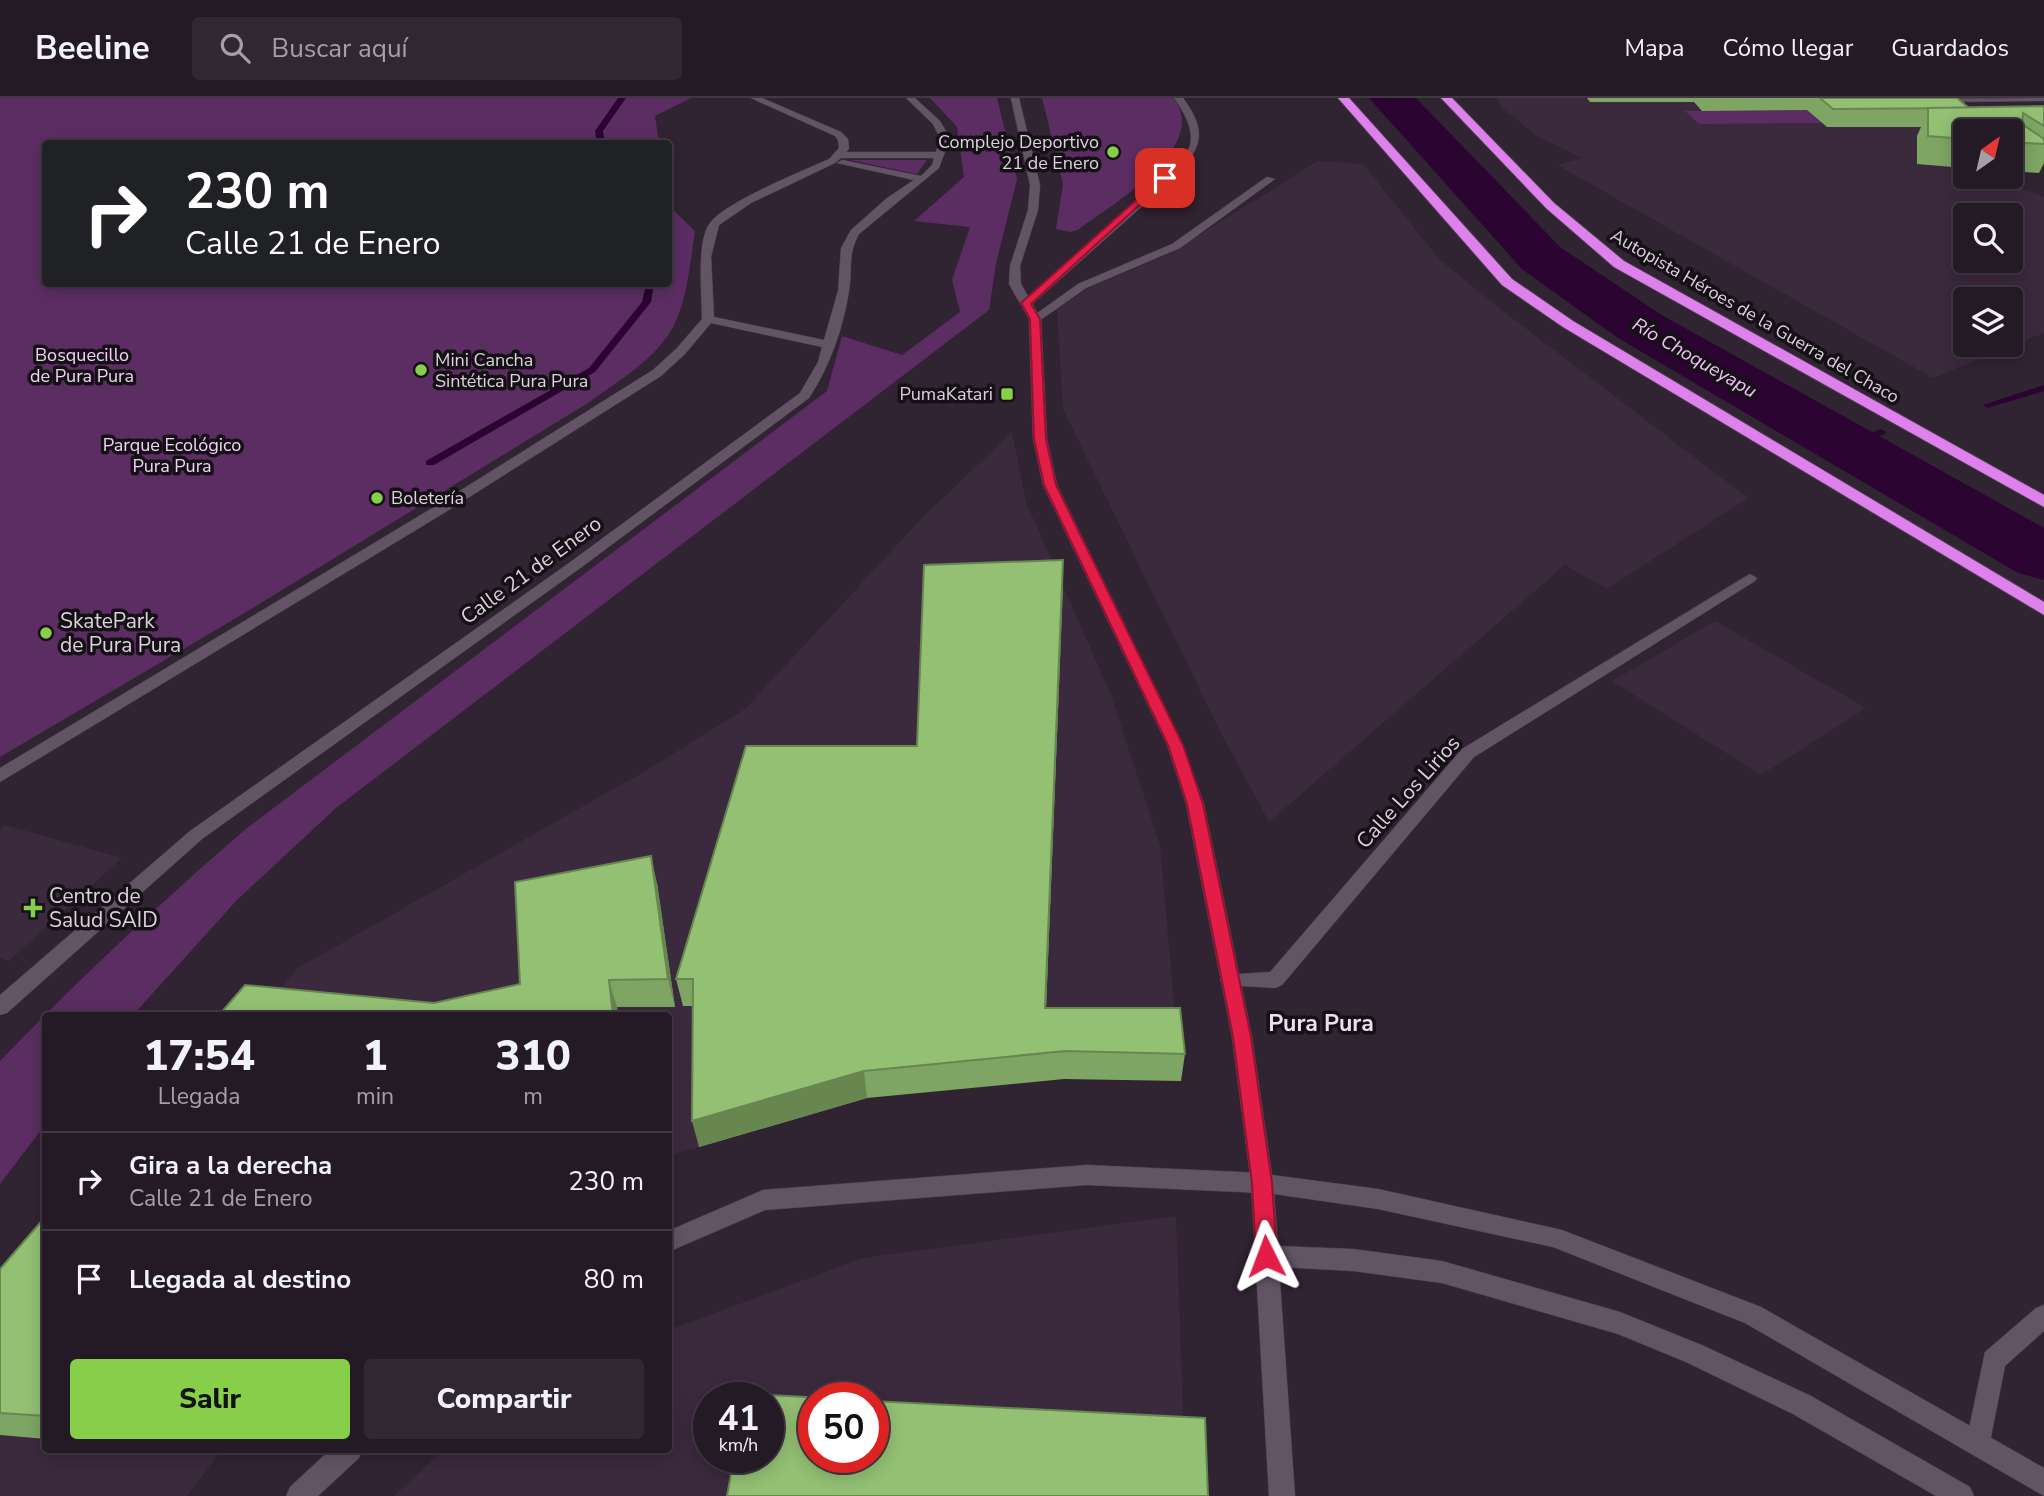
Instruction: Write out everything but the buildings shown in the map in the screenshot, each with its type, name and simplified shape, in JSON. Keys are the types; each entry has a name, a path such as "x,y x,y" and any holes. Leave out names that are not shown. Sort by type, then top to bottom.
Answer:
{"highway":[{"path":"1343,98 1507,282 1568,324 2044,610"},
{"name":"Autopista Héroes de la Guerra del Chaco","path":"1446,98 1527,184 1577,232 1619,264 2044,502"}],"street":[{"path":"0,776 439,510 657,373 681,351 708,319 706,257 714,223 747,201 835,158 845,149 845,143 838,134 755,98"},
{"path":"835,158 940,155 945,138 937,123 910,98"},
{"path":"1015,98 1035,185 1033,210 1015,266 1015,284 1035,319 1040,439 1050,485 1175,745 1195,804 1242,1037 1262,1183 1282,1496"},
{"path":"1026,303 1193,151 1195,138 1190,116 1178,98"},
{"path":"1946,99 2044,99"},
{"path":"1946,99 1958,107"},
{"name":"Calle 21 de Enero","path":"0,1007 197,835 574,566 806,396 824,362 844,291 846,248 855,232 891,200 923,179 936,166 940,155"},
{"path":"835,158 923,179"},
{"path":"1035,319 1082,286 1176,246 1270,178"},
{"path":"708,319 827,344"},
{"name":"Calle Los Lirios","path":"1230,980 1275,980 1468,753 1750,578"},
{"path":"672,1240 763,1200 1087,1175 1262,1183 1378,1199 1553,1237 1754,1315 2044,1483"},
{"path":"1266,1256 1353,1260 1441,1272 1620,1323 1695,1354 1802,1405 1961,1496"},
{"path":"1979,1443 1994,1360 2044,1316"},
{"path":"299,1496 346,1453"}],"shaded area":[{"path":"1498,98 1914,98 1953,141 1953,189 2021,189 2044,197 2044,333 2023,342 2023,287 1953,287 1953,357 1985,357 1933,378 1557,165 1582,158 1537,136 1501,107"},
{"path":"1318,161 1363,164 1439,259 1748,498 1607,589 1565,565 1269,822 1221,733 1063,409 1057,309 1088,288 1167,255"},
{"path":"1012,432 1026,502 1111,695 1160,845 1181,1081 1064,1079 867,1098 672,1155 672,1012 261,1012 298,968 647,770 745,709 922,518"},
{"path":"1715,621 1866,708 1761,775 1612,681"},
{"name":"Centro de Salud SAID","path":"5,825 122,858 9,961 0,958 0,829"},
{"path":"1176,1216 1186,1496 394,1496 440,1453 672,1453 672,1329 863,1258"},
{"path":"42,1272 42,1453 220,1453 187,1496 0,1496 0,1335"}],"green space":[{"name":"Parque Ecológico Pura Pura","path":"0,98 691,98 655,116 659,140 42,140 42,287 672,287 672,209 695,231 688,280 678,316 666,338 635,369 588,403 243,614 0,757"},
{"path":"930,98 997,98 1017,179 996,264 989,310 336,808 237,900 136,1012 49,1012 183,884 247,828 827,391 842,336 902,355 960,312 952,280 970,227 914,221 964,177 957,127"},
{"name":"Complejo Deportivo 21 de Enero","path":"1042,98 1173,98 1182,117 1179,136 1169,155 1132,191 1078,230 1070,232 1056,229 1063,184"},
{"path":"1807,110 1822,123 1699,124 1685,111"},
{"path":"850,160 927,160 917,174"},
{"path":"42,1019 42,1129 0,1184 0,1061"}],"waterway":[{"path":"600,140 599,131 622,98"},
{"name":"Río Choqueyapu","path":"1391,98 1541,258 1639,326 2044,558"},
{"path":"430,463 592,370 646,302 649,287"},
{"path":"1988,405 2044,388"},
{"path":"1845,444 1881,432"}],"place":[{"name":"Complejo Deportivo 21 de Enero","path":"1113,152"},
{"name":"Mini Cancha Sintética Pura Pura","path":"421,370"},
{"name":"PumaKatari","path":"1007,394"},
{"name":"Boletería","path":"377,498"},
{"name":"SkatePark de Pura Pura","path":"46,633"},
{"name":"Centro de Salud SAID","path":"33,908"}],"district":[{"name":"Pura Pura","path":"1321,1023"}],"route":[{"path":"1165,178 1026,303 1035,319 1040,439 1050,485 1175,745 1195,804 1242,1037 1262,1183 1266,1256"}],"park label":[{"name":"Bosquecillo de Pura Pura","path":"82,365"}]}
